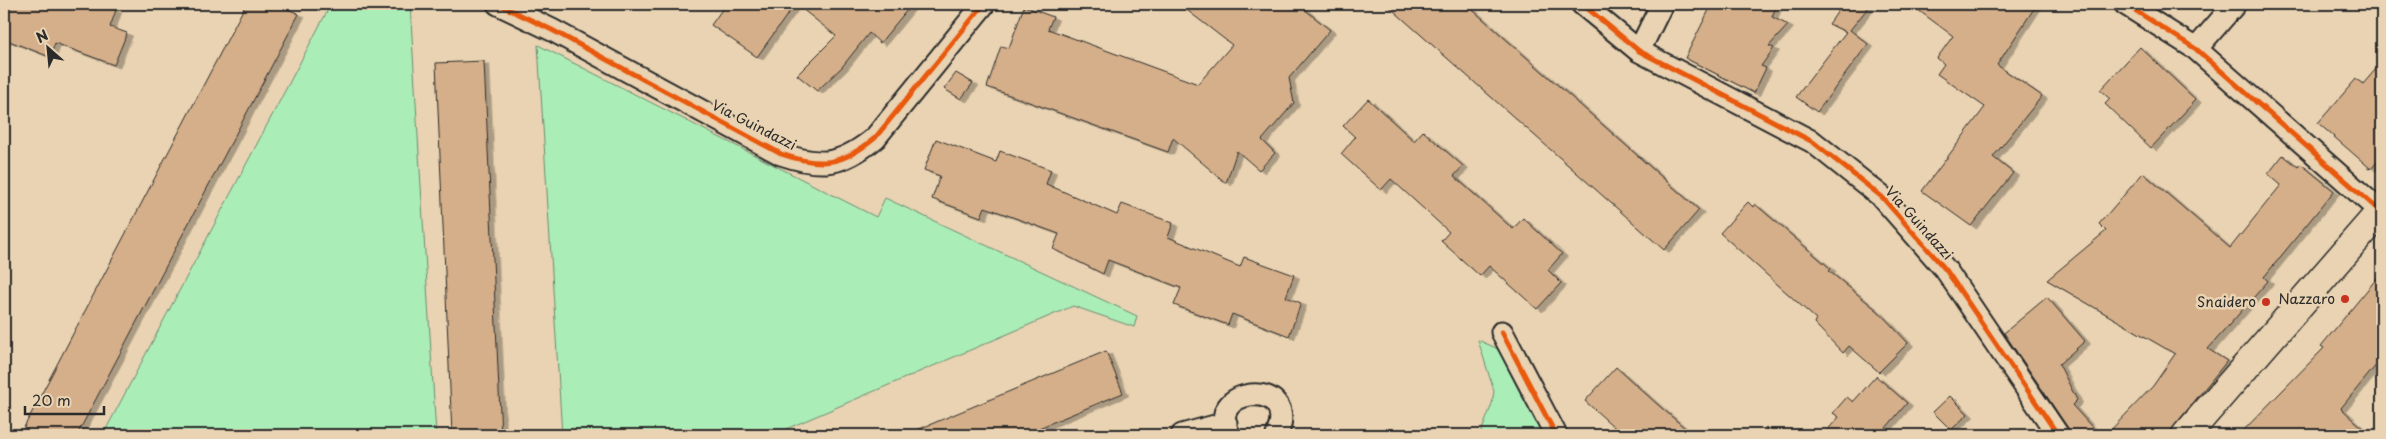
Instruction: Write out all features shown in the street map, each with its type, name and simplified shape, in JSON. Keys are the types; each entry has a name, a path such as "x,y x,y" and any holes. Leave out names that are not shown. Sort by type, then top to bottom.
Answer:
{"main road":[{"path":"2186,435 2382,211"}],"street":[{"name":"Via Guindazzi","path":"498,4 552,30 781,154 805,163 831,163 855,154 875,138 984,4"},
{"name":"Via Guindazzi","path":"1582,4 1639,51 1813,142 1882,196 1946,270 2058,435"},
{"path":"1639,51 1662,4"},
{"path":"2125,4 2196,49 2382,211"},
{"path":"2196,49 2236,4"},
{"path":"1502,332 1556,435"},
{"path":"1182,435 1228,429 1227,412 1236,400 1250,393 1261,394 1271,399 1278,407 1280,426 1277,435"}],"green space":[{"path":"331,4 410,4 436,435 103,435"},
{"path":"538,45 876,217 885,198 1137,316 1134,327 1073,306 772,435 562,435"},
{"path":"1478,340 1496,348 1506,359 1547,435 1480,435 1492,404 1494,391"}],"building":[{"path":"4,4 100,4 116,10 110,27 127,33 114,65 55,43 50,57 4,39"},
{"path":"246,4 277,4 299,14 77,435 20,435"},
{"path":"726,4 795,4 757,57 711,25"},
{"path":"796,4 912,4 880,43 869,33 842,67 817,91 797,75 836,36"},
{"path":"1179,4 1298,4 1330,30 1289,78 1294,103 1262,140 1275,153 1259,170 1237,151 1226,183 1173,138 1168,152 987,87 1001,46 1009,48 1024,6 1053,17 1048,29 1198,84 1232,45"},
{"path":"1386,4 1466,4 1699,210 1664,250"},
{"path":"1712,4 1777,4 1772,17 1788,25 1769,46 1774,48 1761,66 1766,68 1754,93 1685,58"},
{"path":"1843,4 1871,4 1850,30 1868,44 1817,112 1796,97 1846,32 1829,24"},
{"path":"1910,4 2037,4 1997,65 2042,96 1993,157 2013,173 1971,226 1922,191 1985,107 1937,74 1944,64 1937,58 1953,36"},
{"path":"2140,47 2196,100 2151,148 2105,104 2110,99 2100,90"},
{"path":"484,61 501,435 452,435 436,63"},
{"path":"2382,62 2382,156 2371,169 2318,123 2356,79 2363,84"},
{"path":"956,73 973,83 961,99 944,89"},
{"path":"1368,99 1414,141 1423,131 1463,166 1454,176 1513,229 1523,218 1562,254 1548,270 1561,283 1537,309 1489,266 1480,276 1441,241 1449,232 1391,179 1381,190 1341,154 1355,137 1343,126"},
{"path":"936,139 996,162 1000,151 1051,170 1046,184 1117,215 1122,204 1173,223 1168,237 1240,267 1244,257 1294,275 1286,297 1301,303 1289,336 1232,314 1228,325 1174,305 1181,288 1108,260 1103,274 1053,249 1059,234 985,207 981,217 932,199 940,176 924,170"},
{"path":"2283,155 2298,167 2301,164 2334,191 2264,277 2268,281 2208,349 2227,361 2167,435 2106,435 2153,386 2175,354 2047,280 2106,231 2099,224 2143,173 2230,248 2281,185 2268,174"},
{"path":"1748,202 1753,207 1755,204 1831,269 1829,271 1878,311 1908,343 1879,372 1849,346 1843,353 1814,323 1816,319 1720,233"},
{"path":"2382,272 2382,358 2341,408 2370,435 2239,435 2324,348 2321,346"},
{"path":"2047,297 2085,341 2059,364 2077,400 2072,405 2099,435 2070,435 2068,428 2004,333"},
{"path":"1106,351 1123,393 1022,435 905,435"},
{"path":"1616,367 1693,435 1623,435 1585,401"},
{"path":"1876,376 1907,403 1880,435 1823,435 1839,417 1833,413 1847,397 1853,402"},
{"path":"1950,396 1968,414 1951,430 1933,412"}],"cycle path":[{"path":"498,4 552,30 781,154 820,162 842,159 875,138 984,4"},
{"path":"1582,4 1639,51 1813,142 1882,197 1946,270 2058,435"},
{"path":"2125,4 2196,49 2381,212"},
{"path":"1502,332 1556,435"}],"place":[{"name":"Nazzaro","path":"2345,299"},
{"name":"Snaidero","path":"2266,302"}]}
